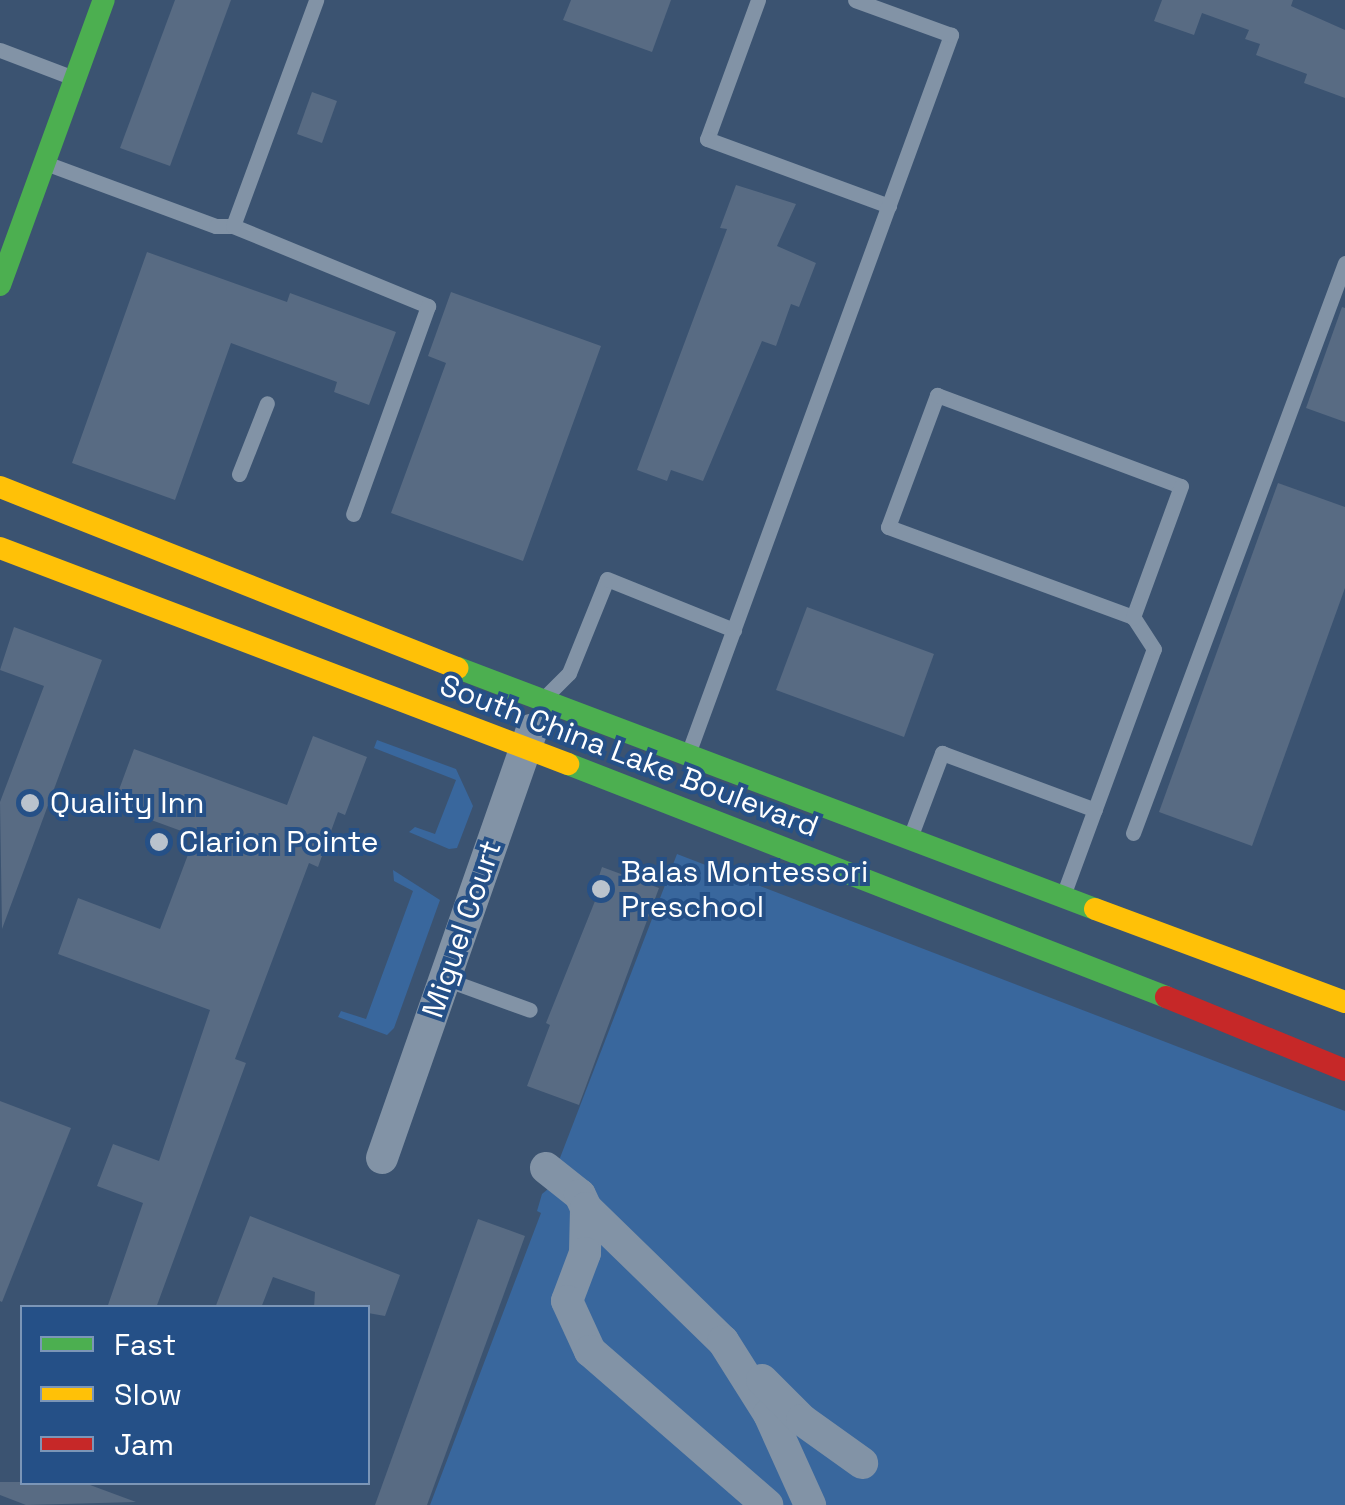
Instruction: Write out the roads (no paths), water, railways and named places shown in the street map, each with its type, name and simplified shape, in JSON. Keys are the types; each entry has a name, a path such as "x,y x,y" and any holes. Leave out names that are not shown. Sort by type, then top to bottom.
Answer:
{"main road":[{"path":"0,284 104,0"},
{"name":"South China Lake Boulevard","path":"0,488 687,758 1345,1002"},
{"name":"South China Lake Boulevard","path":"0,548 996,926 1345,1070"}],"street":[{"name":"Miguel Court","path":"382,1158 542,701"},
{"path":"546,1168 580,1195 586,1208 802,1420 862,1463"},
{"path":"586,1208 585,1253 567,1301 590,1351 767,1505"},
{"path":"724,1341 769,1414 810,1505"}],"lane":[{"path":"234,226 316,0"},
{"path":"758,0 707,139 889,206"},
{"path":"687,758 951,35 855,0"},
{"path":"0,50 75,79"},
{"path":"44,163 216,226 234,226 428,306 353,514"},
{"path":"1133,833 1345,262"},
{"path":"1063,897 1154,649 1134,617 888,527 936,394 1181,486 1134,617"},
{"path":"240,474 266,402"},
{"path":"542,701 570,673 606,579 734,630"},
{"path":"910,839 942,753 1095,810"},
{"path":"446,979 530,1010"}],"place":[{"name":"Quality Inn","path":"30,803"},
{"name":"Clarion Pointe","path":"159,842"},
{"name":"Balas Montessori Preschool","path":"601,889"}]}
